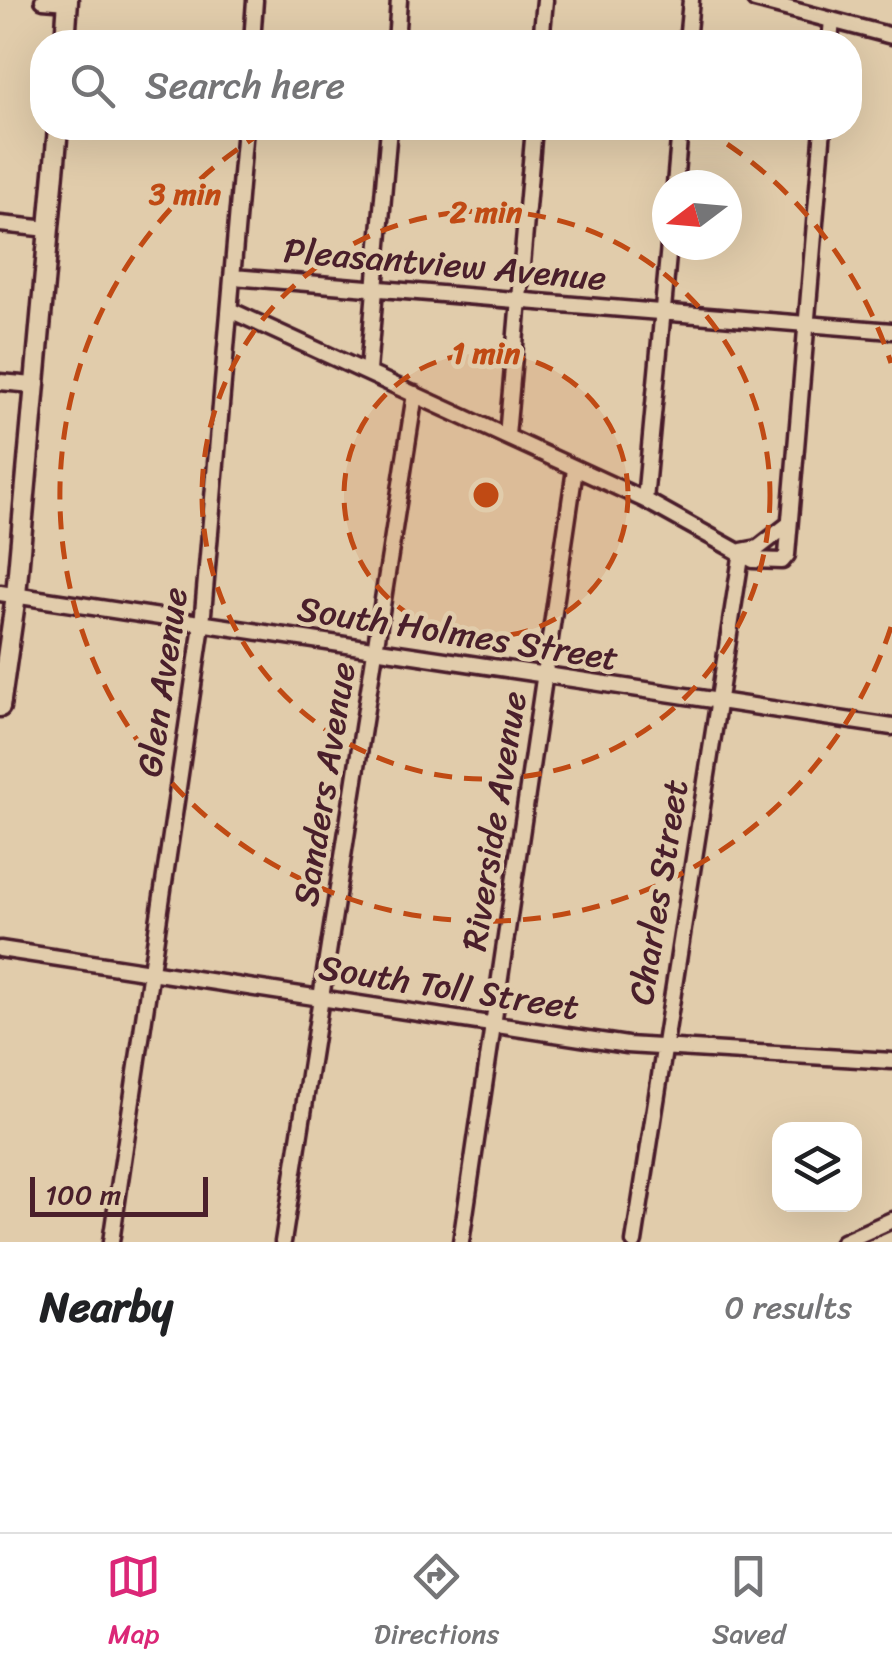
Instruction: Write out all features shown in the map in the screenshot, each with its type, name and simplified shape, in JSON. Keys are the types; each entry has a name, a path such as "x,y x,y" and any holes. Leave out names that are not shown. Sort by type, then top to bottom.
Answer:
{"main road":[{"path":"65,30 68,1"},
{"path":"0,708 8,594 57,140"}],"street":[{"path":"42,0 68,1"},
{"path":"253,30 255,0"},
{"path":"397,30 399,0"},
{"path":"542,30 545,0"},
{"path":"688,30 691,0"},
{"path":"755,0 801,6 832,20 892,36"},
{"path":"831,30 832,20"},
{"name":"Glen Avenue","path":"111,1242 202,625 244,140"},
{"path":"368,371 388,140"},
{"path":"507,436 533,140"},
{"path":"676,170 679,140"},
{"path":"230,310 645,500 753,560 782,561 787,555 790,524 822,140"},
{"path":"0,224 50,230"},
{"path":"645,500 669,260"},
{"name":"Pleasantview Avenue","path":"233,277 892,332"},
{"path":"0,382 33,385"},
{"name":"Sanders Avenue","path":"283,1242 415,394"},
{"name":"Riverside Avenue","path":"461,1242 575,469"},
{"path":"742,551 758,548 790,524"},
{"name":"Charles Street","path":"634,1242 742,551"},
{"name":"South Holmes Street","path":"8,594 892,728"},
{"name":"South Toll Street","path":"0,949 493,1025 664,1047 892,1060"},
{"path":"844,1242 892,1220"}]}
